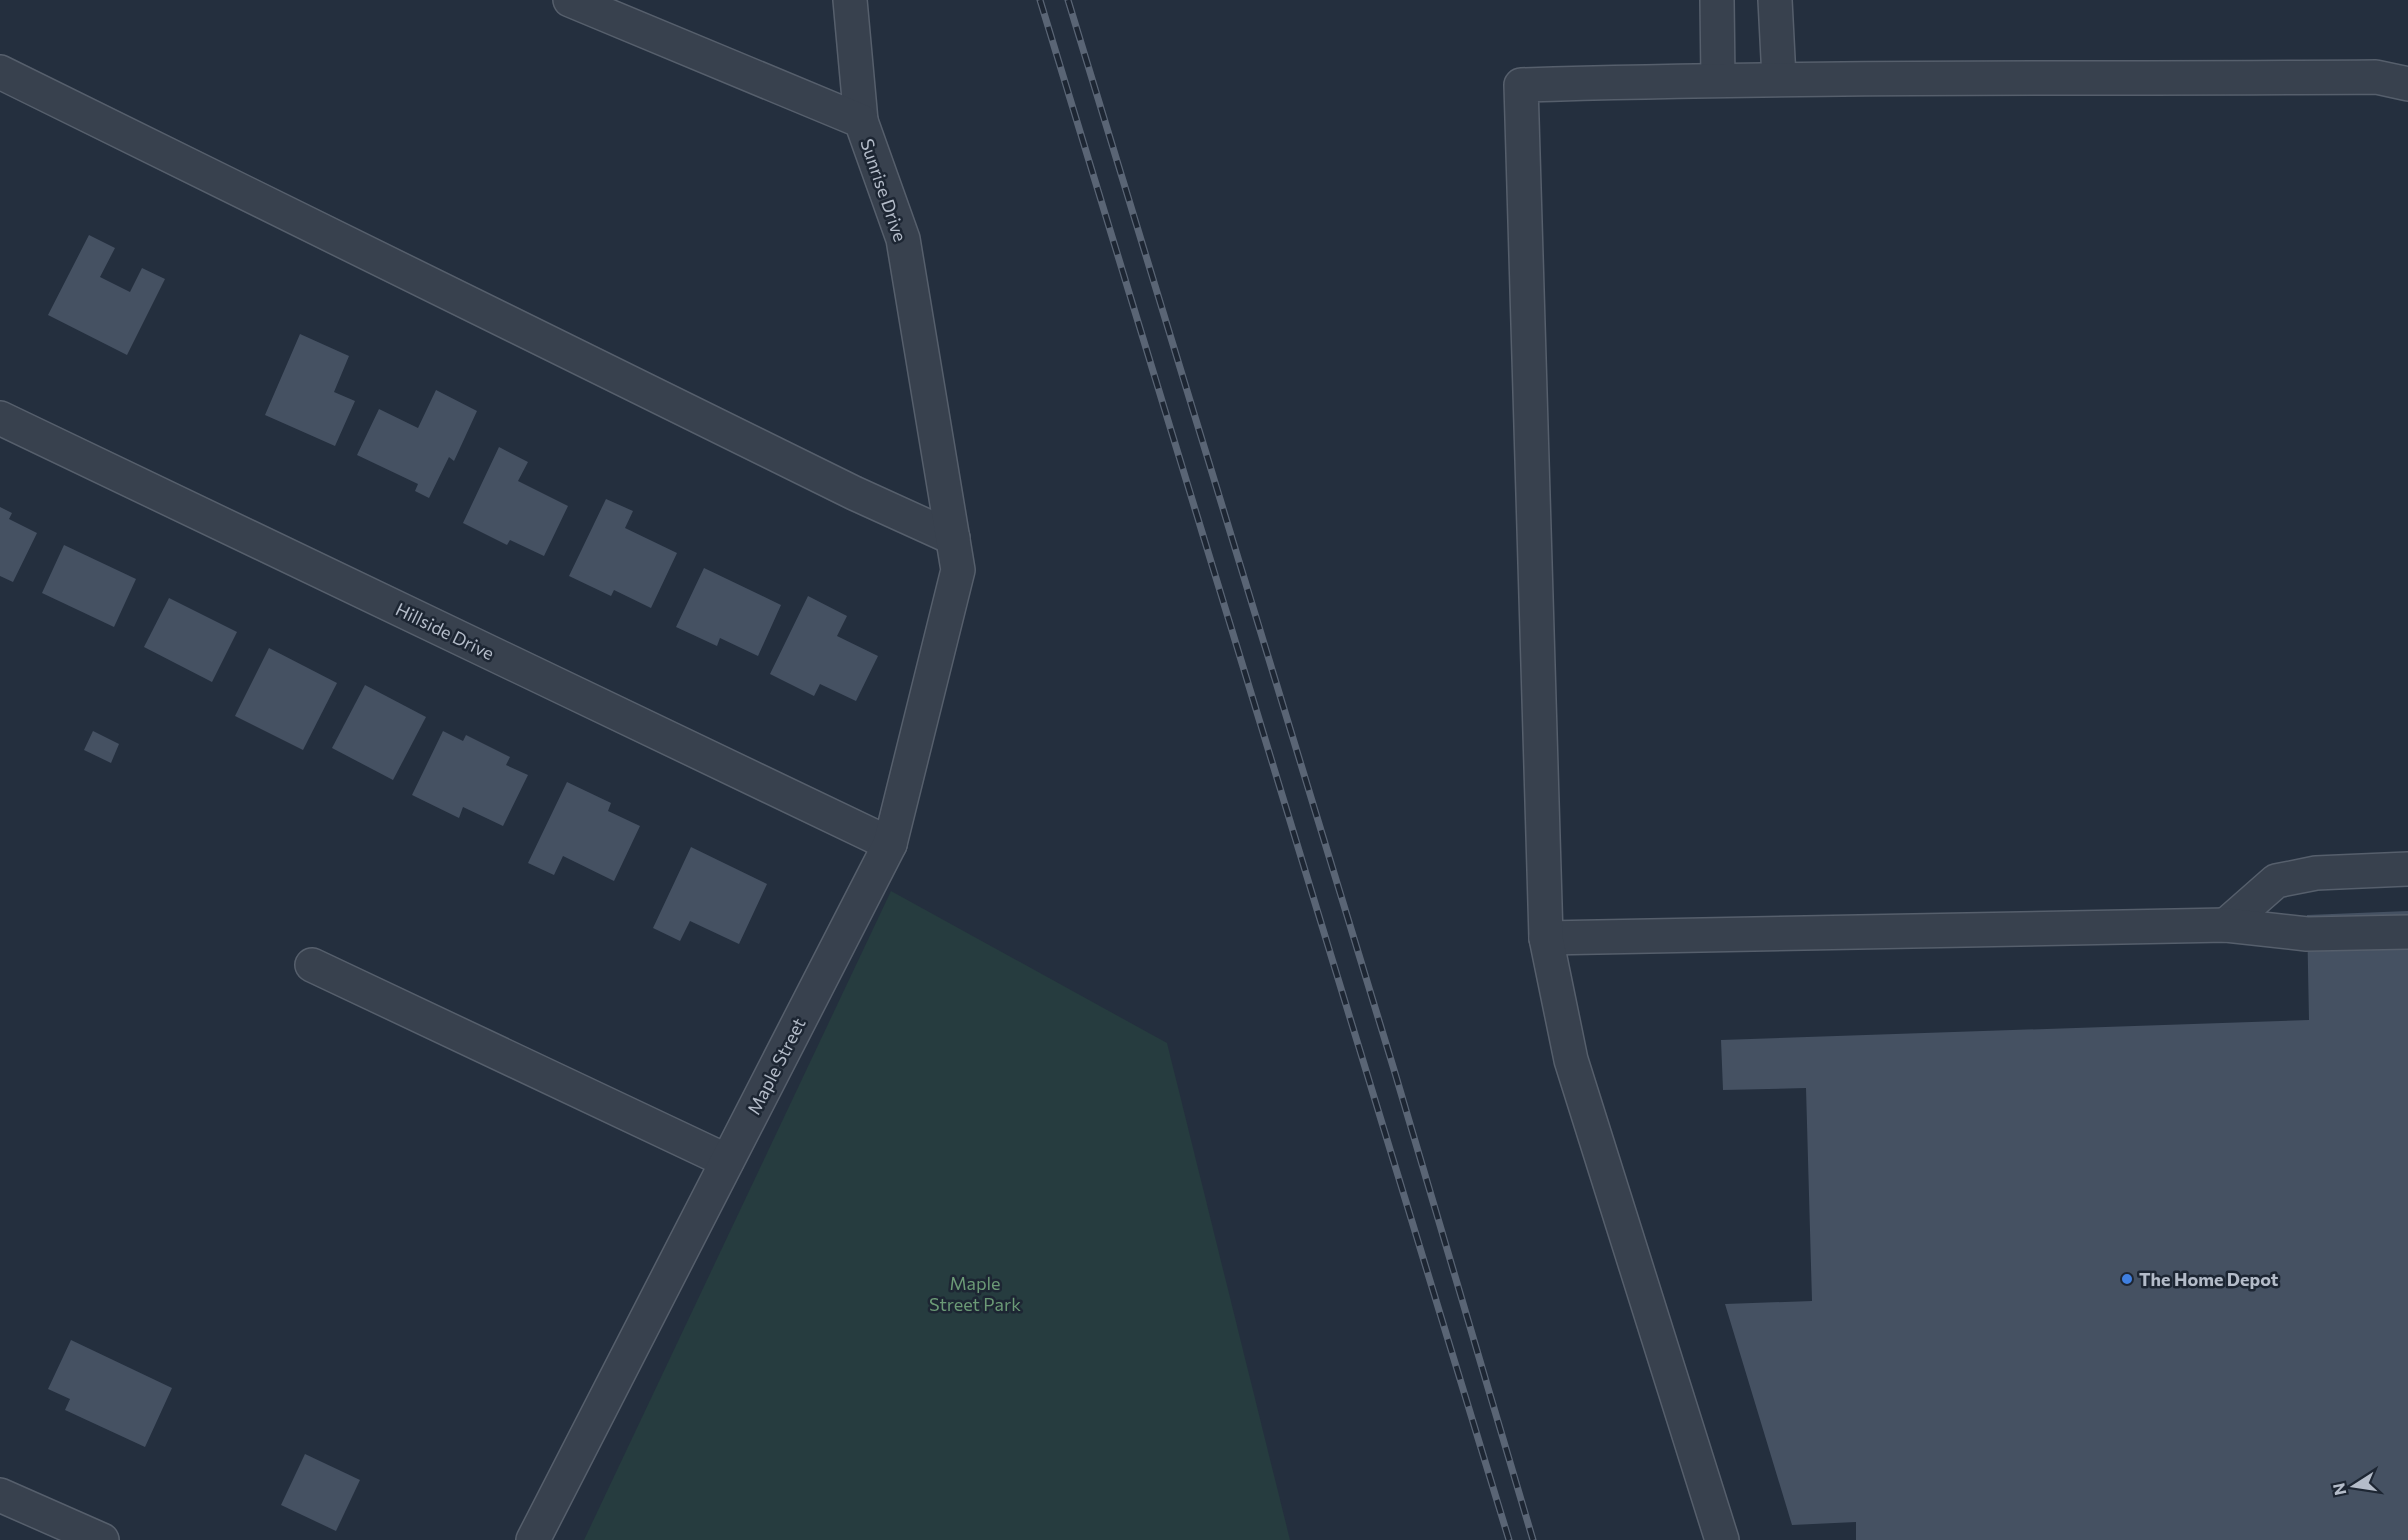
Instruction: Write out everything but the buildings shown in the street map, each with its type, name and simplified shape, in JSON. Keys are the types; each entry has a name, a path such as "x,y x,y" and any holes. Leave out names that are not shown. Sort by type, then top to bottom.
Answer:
{"street":[{"name":"Sunrise Drive","path":"570,0 861,121 903,239 958,570"},
{"path":"850,0 861,121"},
{"path":"1718,0 1718,79"},
{"path":"1775,0 1779,78"},
{"path":"0,72 844,488 954,538"},
{"path":"1722,1540 1571,1060 1546,938 1521,85 1779,78 2376,77 2408,84"},
{"name":"Hillside Drive","path":"0,418 890,843"},
{"name":"Maple Street","path":"533,1540 890,843 958,570"},
{"path":"2226,925 2276,881 2316,873 2408,869"},
{"path":"1546,938 2226,925 2307,934 2408,932"},
{"path":"312,965 727,1161"},
{"path":"0,1495 102,1540"}],"green space":[{"name":"Maple Street Park","path":"891,891 1167,1043 1290,1540 584,1540"}],"railway":[{"path":"1040,0 1509,1540"},
{"path":"1068,0 1395,1073 1533,1540"}],"place":[{"name":"The Home Depot","path":"2127,1279"}]}
